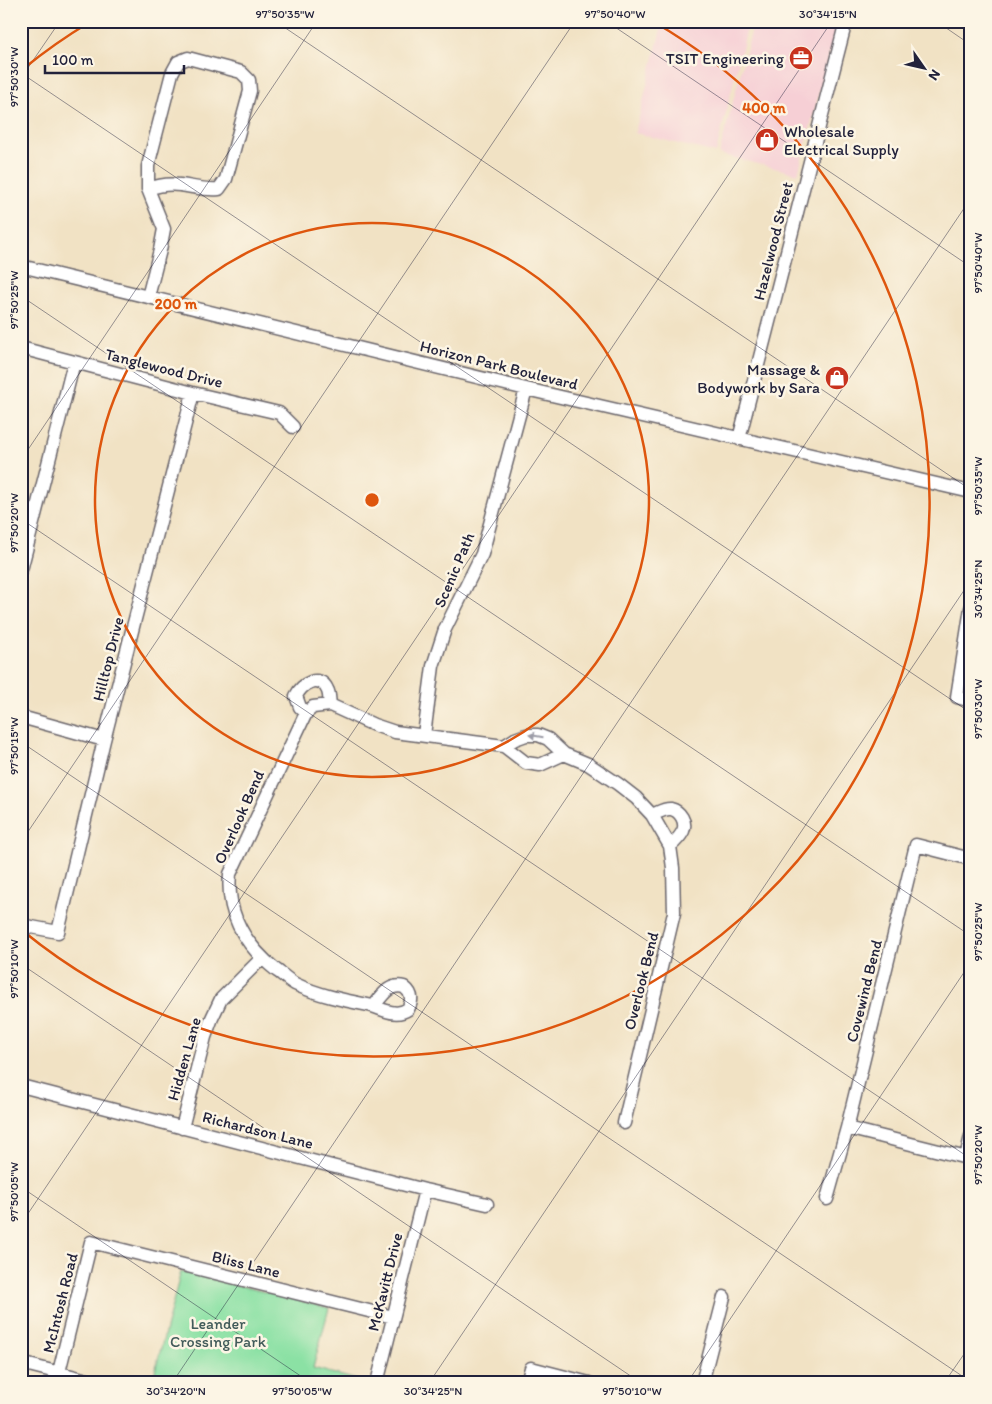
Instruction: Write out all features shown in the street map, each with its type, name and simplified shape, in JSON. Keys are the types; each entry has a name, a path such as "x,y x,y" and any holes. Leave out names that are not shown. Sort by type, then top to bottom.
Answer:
{"street":[{"name":"Hazelwood Street","path":"739,439 846,21"},
{"path":"148,189 162,184 178,184 208,190 219,189 226,179 250,91 249,80 241,72 188,58 178,62 172,73 148,166 148,189 164,229 148,297"},
{"name":"Horizon Park Boulevard","path":"21,266 526,389 971,492"},
{"name":"Tanglewood Drive","path":"21,348 193,393 279,413 292,428"},
{"path":"21,570 74,362"},
{"name":"Scenic Path","path":"424,735 433,666 445,629 482,554 526,389"},
{"name":"Hilltop Drive","path":"21,924 58,932 104,740 193,393"},
{"path":"971,608 957,697 971,701"},
{"path":"330,705 327,688 322,683 306,683 296,696 300,707 306,713 313,707 330,705 374,725 395,732 504,746 526,763 540,765 564,754"},
{"name":"Overlook Bend","path":"306,713 230,874 228,891 239,926 249,943 262,958 292,983 322,995 374,1006"},
{"path":"21,717 104,740"},
{"name":"Overlook Bend","path":"504,746 526,735 538,735 548,740 564,754 588,764 636,798 652,816 670,846 673,868 674,914 624,1123"},
{"path":"652,816 663,810 670,809 676,811 683,818 683,831 670,846"},
{"name":"Covewind Bend","path":"827,1199 847,1128 916,845 971,859"},
{"name":"Hidden Lane","path":"182,1128 205,1037 221,999 262,958"},
{"name":"Richardson Lane","path":"21,1086 425,1190 487,1204"},
{"path":"847,1128 968,1158 971,1136"},
{"name":"McKavitt Drive","path":"377,1383 425,1190"},
{"name":"Bliss Lane","path":"91,1242 392,1317"},
{"name":"McIntosh Road","path":"59,1372 91,1242"},
{"path":"702,1383 724,1297"},
{"path":"21,1362 99,1383"},
{"path":"527,1383 531,1368 561,1380 588,1383"}],"shaded area":[{"path":"663,21 749,21 716,153 635,133"},
{"path":"754,21 838,21 798,174 719,154"}],"green space":[{"name":"Leander Crossing Park","path":"181,1271 329,1308 313,1368 368,1383 152,1383"}],"place":[{"name":"TSIT Engineering","path":"801,58"},
{"name":"Wholesale Electrical Supply","path":"767,140"},
{"name":"Massage & Bodywork by Sara","path":"837,378"}]}
